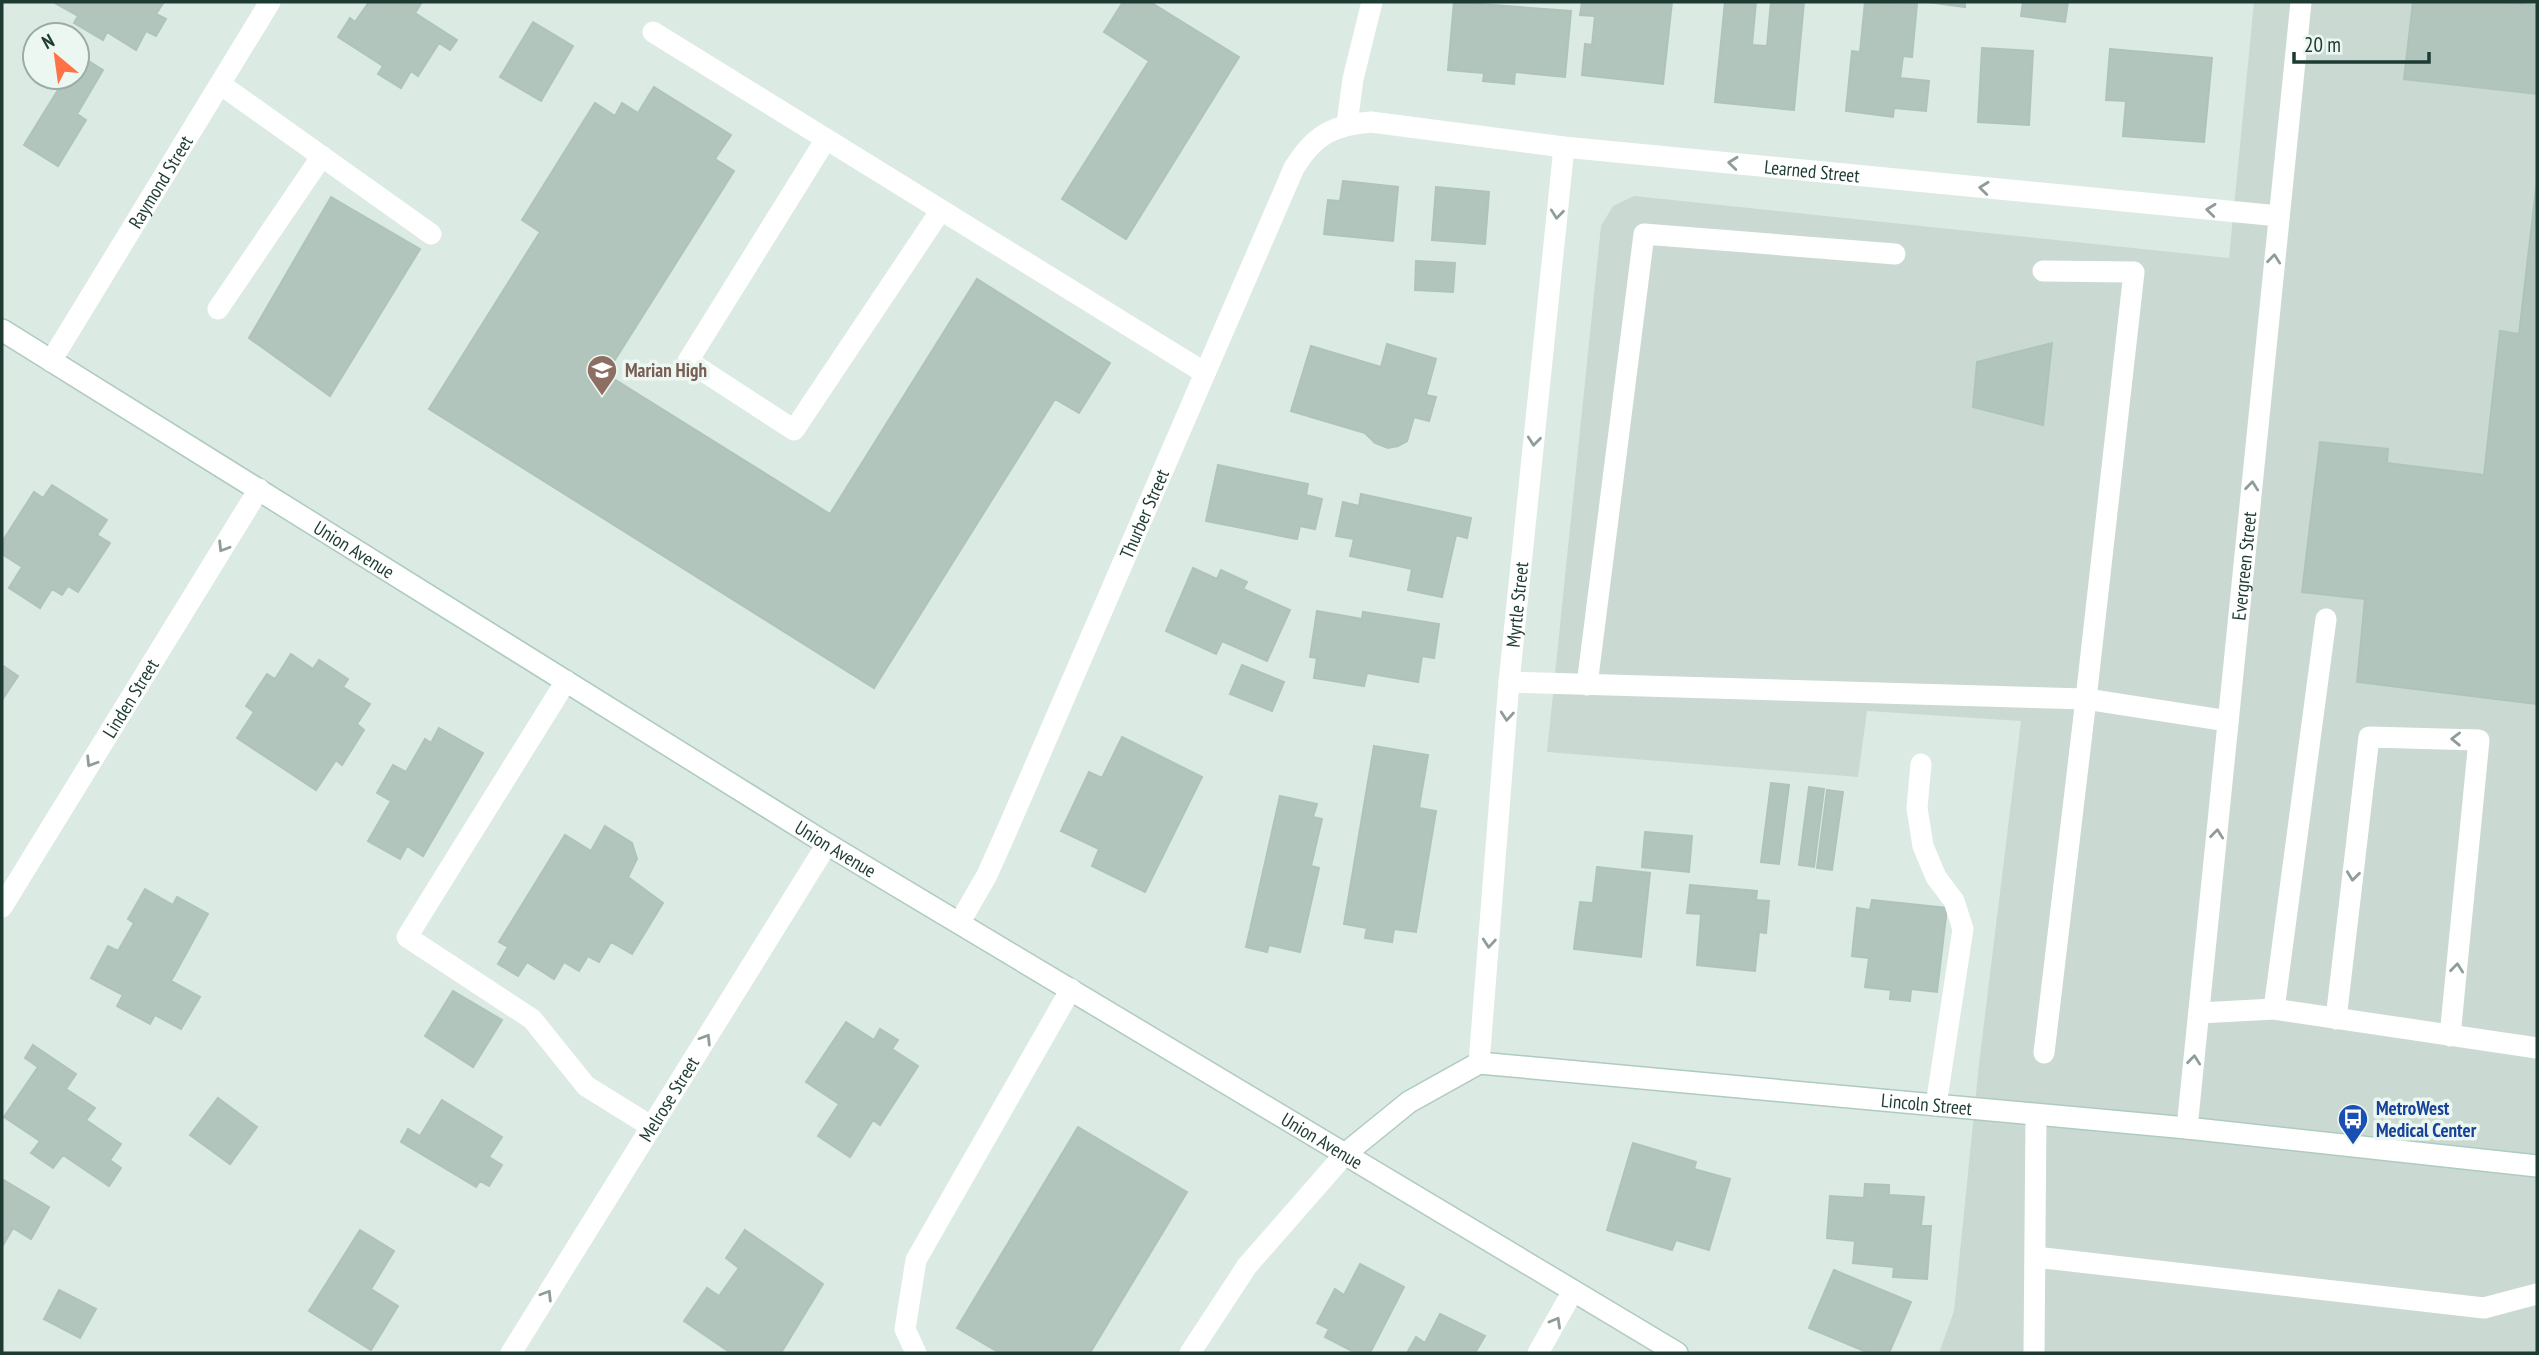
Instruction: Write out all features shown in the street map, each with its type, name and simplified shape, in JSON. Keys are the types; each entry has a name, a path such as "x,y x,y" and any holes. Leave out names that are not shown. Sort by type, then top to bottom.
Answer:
{"street":[{"name":"Raymond Street","path":"51,361 270,2"},
{"path":"1347,124 1353,79 1372,2"},
{"name":"Evergreen Street","path":"2187,1128 2301,2"},
{"path":"653,32 1205,373"},
{"path":"220,84 431,234"},
{"name":"Learned Street","path":"1347,124 1371,122 1564,147 2278,216"},
{"name":"Thurber Street","path":"960,922 992,863 1294,168 1304,150 1321,135 1347,124"},
{"path":"826,139 688,361 794,430 941,209"},
{"name":"Myrtle Street","path":"1479,1063 1509,682 1564,147"},
{"path":"218,309 322,156"},
{"path":"1587,685 1644,234 1895,254"},
{"path":"2043,271 2134,272 2087,699 2044,1053"},
{"name":"Union Avenue","path":"2,330 827,844 1573,1291 1651,1347 1677,1353"},
{"name":"Linden Street","path":"2,907 259,489"},
{"path":"2274,1009 2326,619"},
{"path":"566,681 407,937 532,1019 586,1086 652,1127"},
{"path":"1509,682 2087,699 2228,722"},
{"path":"2336,1019 2369,737 2479,740 2450,1036"},
{"path":"1921,764 1917,808 1923,846 1936,877 1954,901 1962,929 1936,1105"},
{"name":"Melrose Street","path":"511,1353 827,844"},
{"path":"916,1353 905,1329 916,1260 1071,989"},
{"path":"2199,1013 2274,1009 2537,1048"},
{"path":"1191,1353 1247,1266 1345,1154 1409,1102 1479,1063"},
{"name":"Lincoln Street","path":"1479,1063 2187,1128 2537,1166"},
{"path":"2034,1353 2036,1115"},
{"path":"2035,1258 2484,1308 2537,1294"},
{"path":"1538,1353 1573,1291"}],"shaded area":[{"path":"2254,2 2537,2 2537,1353 1939,1353 1954,1311 1979,1064 2021,721 1867,711 1858,777 1547,752 1601,226 1613,206 1634,196 2229,258"}],"building":[{"path":"53,2 164,2 156,14 166,19 156,36 146,31 136,50 107,32 103,40 91,33 91,21 75,21 78,16"},
{"path":"369,2 399,2 404,5 406,2 422,2 415,13 457,40 450,50 439,43 418,76 411,71 401,88 378,74 383,66 338,37 350,18 355,22"},
{"path":"1123,2 1150,2 1239,57 1126,239 1062,199 1149,61 1104,32"},
{"path":"1454,2 1571,11 1565,77 1515,72 1514,84 1483,81 1484,73 1448,70"},
{"path":"1582,2 1672,2 1663,84 1582,75 1585,44 1592,45 1595,16 1580,15"},
{"path":"1725,2 1756,2 1752,45 1767,46 1771,2 1804,2 1794,110 1715,102"},
{"path":"1865,2 1917,4 1912,57 1903,56 1900,78 1929,81 1926,111 1894,108 1893,117 1846,111 1852,51 1860,52"},
{"path":"1928,2 1965,2 1965,7"},
{"path":"2023,2 2068,2 2065,22 2021,16"},
{"path":"2413,2 2504,2 2537,6 2537,94 2404,79"},
{"path":"533,22 573,46 541,101 500,77"},
{"path":"1982,48 2033,51 2029,125 1978,122"},
{"path":"2110,49 2212,58 2204,142 2123,136 2126,101 2106,100"},
{"path":"91,62 103,70 91,90"},
{"path":"654,87 731,135 715,159 734,171 606,374 830,514 977,279 1110,363 1079,413 1055,399 874,688 429,409 540,232 522,220 595,103 615,116 622,103 638,113"},
{"path":"57,91 91,91 77,114 86,120 58,166 24,145"},
{"path":"2537,180 2537,704 2357,682 2365,599 2302,592 2320,442 2388,449 2387,463 2484,475 2500,331 2519,334"},
{"path":"1343,181 1398,187 1393,241 1324,234 1328,200 1340,201"},
{"path":"1436,187 1489,192 1485,244 1432,240"},
{"path":"331,197 420,249 330,396 249,338"},
{"path":"1416,261 1455,263 1453,292 1415,290"},
{"path":"2052,343 2043,425 1973,407 1977,362"},
{"path":"1387,344 1436,359 1426,395 1436,397 1429,421 1414,417 1407,441 1388,448 1375,443 1365,433 1291,411 1311,346 1381,367"},
{"path":"1218,465 1308,484 1306,495 1322,499 1315,529 1300,526 1297,539 1206,521"},
{"path":"52,485 107,520 97,535 110,543 78,592 68,586 62,595 52,589 40,608 9,588 22,567 2,554 2,542 34,492 43,498"},
{"path":"1361,494 1471,518 1467,538 1456,535 1442,597 1408,590 1412,569 1350,556 1354,539 1336,536 1343,502 1359,506"},
{"path":"1193,568 1217,579 1221,570 1247,582 1243,589 1290,610 1267,661 1222,641 1216,654 1166,631"},
{"path":"1317,611 1362,619 1363,612 1439,624 1434,658 1422,656 1418,682 1367,673 1364,686 1314,678 1317,658 1310,657"},
{"path":"291,654 313,669 319,660 348,679 343,687 370,704 357,724 364,730 342,765 336,760 316,790 237,738 254,712 246,706 267,674 275,679"},
{"path":"2,665 18,676 2,700"},
{"path":"1242,665 1284,682 1272,711 1230,694"},
{"path":"439,728 483,753 423,856 407,846 400,859 368,841 391,801 377,793 393,765 406,772 425,739 431,743"},
{"path":"1122,737 1202,777 1145,892 1092,866 1099,849 1061,831 1089,772 1102,778"},
{"path":"1374,746 1428,755 1419,808 1436,811 1416,932 1394,929 1392,942 1365,938 1367,928 1344,924"},
{"path":"1771,783 1789,785 1779,864 1761,862"},
{"path":"1809,787 1824,789 1814,867 1799,865"},
{"path":"1827,790 1843,792 1832,870 1817,868"},
{"path":"1280,796 1317,804 1313,817 1322,819 1311,866 1319,868 1300,952 1269,945 1267,952 1246,947"},
{"path":"605,826 632,843 637,859 628,877 663,903 632,954 611,942 599,962 588,956 579,971 564,962 554,979 527,962 518,976 498,964 508,947 499,942 565,835 591,851"},
{"path":"1645,832 1692,836 1689,872 1642,867"},
{"path":"1597,867 1650,873 1641,957 1574,949 1580,902 1593,903"},
{"path":"1690,885 1757,891 1756,900 1769,901 1766,933 1759,932 1755,971 1697,965 1701,914 1687,913"},
{"path":"145,889 173,905 177,897 208,914 171,981 200,997 181,1029 155,1015 150,1024 117,1006 123,995 91,978 108,946 118,951 134,923 128,919"},
{"path":"1872,900 1947,908 1937,992 1911,989 1910,1001 1890,999 1891,990 1865,987 1869,958 1852,956 1857,908 1870,910"},
{"path":"453,991 502,1020 473,1067 425,1036"},
{"path":"846,1022 874,1040 880,1029 898,1040 892,1049 918,1066 880,1125 873,1120 850,1157 818,1136 839,1104 806,1082"},
{"path":"33,1045 76,1074 66,1089 95,1108 86,1120 121,1144 110,1160 121,1168 109,1186 63,1155 53,1168 31,1153 40,1141 4,1117 38,1067 25,1058"},
{"path":"218,1098 257,1127 230,1164 190,1135"},
{"path":"442,1100 502,1137 489,1157 502,1165 489,1186 480,1181 476,1187 401,1142 408,1129 420,1136"},
{"path":"1078,1127 1187,1192 1090,1353 1000,1353 957,1328"},
{"path":"1633,1143 1696,1162 1694,1169 1730,1179 1709,1250 1676,1240 1672,1250 1607,1230"},
{"path":"2,1179 49,1207 31,1239 13,1228 2,1247"},
{"path":"1865,1184 1889,1185 1889,1195 1924,1197 1921,1226 1931,1226 1927,1279 1893,1277 1894,1267 1853,1263 1855,1241 1827,1238 1830,1196 1864,1198"},
{"path":"360,1230 394,1251 371,1289 398,1306 371,1350 309,1311"},
{"path":"745,1230 823,1284 781,1353 731,1353 684,1321 707,1288 719,1296 739,1268 726,1258"},
{"path":"1360,1264 1404,1287 1370,1353 1356,1353 1325,1337 1329,1329 1317,1323 1335,1289 1344,1295"},
{"path":"1834,1270 1911,1302 1889,1353 1869,1353 1809,1328"},
{"path":"59,1290 96,1309 80,1338 44,1319"},
{"path":"1440,1314 1485,1336 1475,1353 1407,1353 1416,1337 1425,1343"}],"place":[{"name":"Marian High","path":"602,397"},
{"name":"MetroWest Medical Center","path":"2353,1146"}]}
